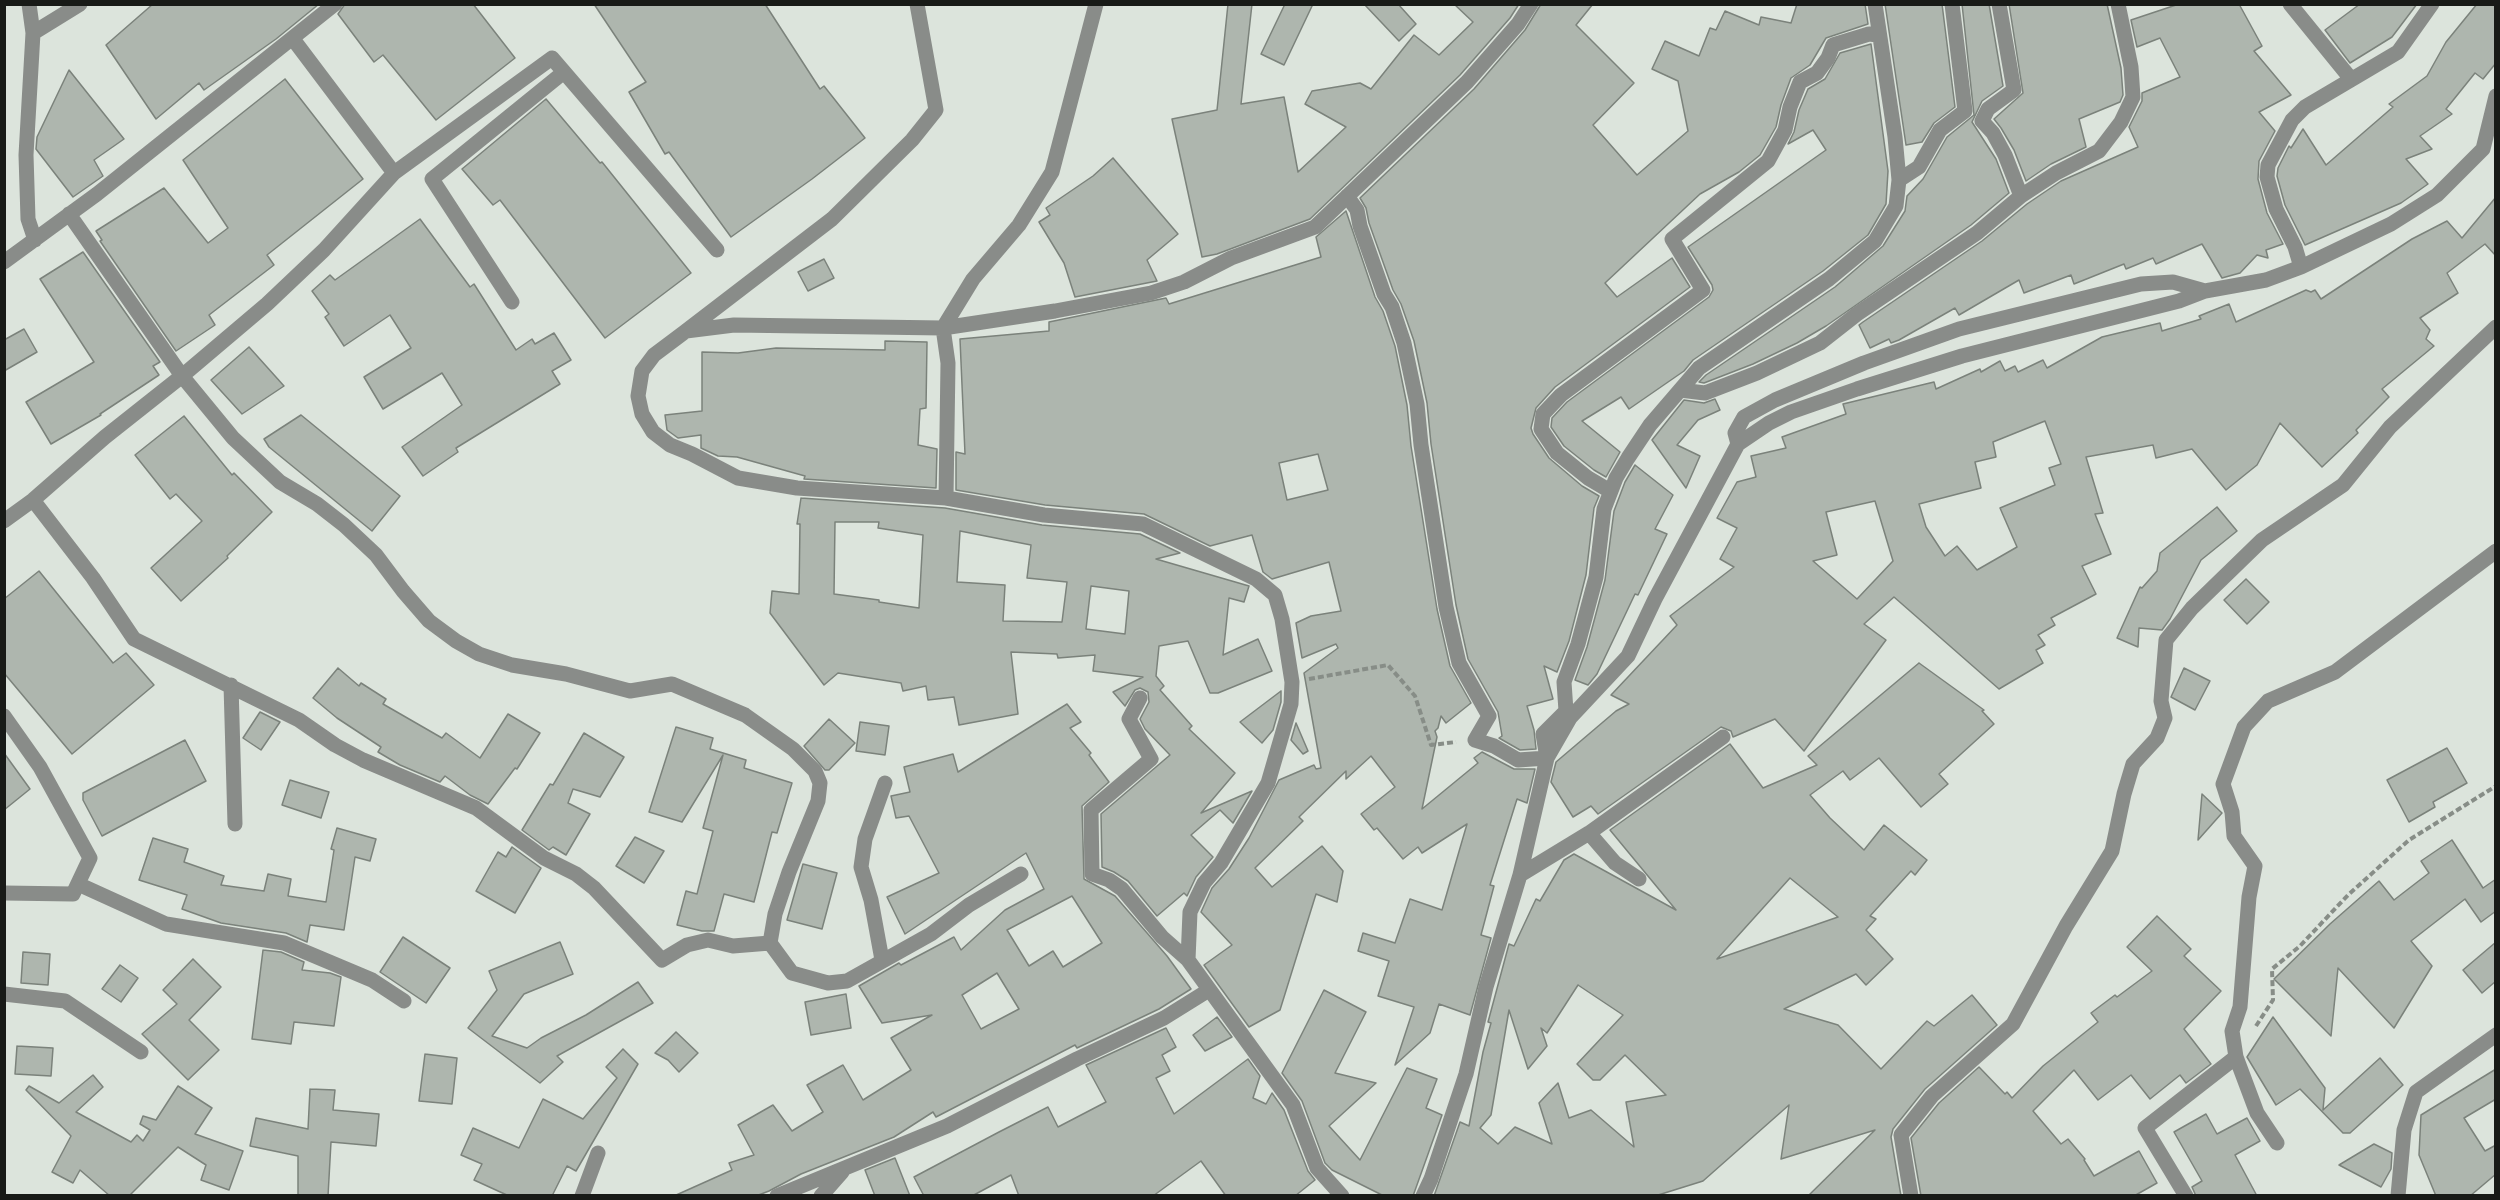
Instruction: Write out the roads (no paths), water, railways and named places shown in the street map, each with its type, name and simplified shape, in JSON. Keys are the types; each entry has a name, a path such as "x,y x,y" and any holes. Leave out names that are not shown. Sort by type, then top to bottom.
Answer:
{"street":[{"path":"29,4 33,33 26,155 28,219 35,240"},
{"path":"33,33 80,4"},
{"path":"4,262 69,214 335,4"},
{"path":"917,4 936,110 912,140 832,219 654,355 642,371 638,396 642,414 653,432 670,445 738,478 797,488 946,498 1044,515 1143,524 1256,579 1275,595 1282,619 1292,682 1291,704 1268,783 1221,863 1204,883 1190,912 1188,960"},
{"path":"946,498 948,363 943,328 973,279 1019,225 1052,172 1096,4"},
{"path":"686,331 734,325 943,328 1055,311 1162,290 1184,282 1231,258 1315,227 1467,81 1518,24 1531,4"},
{"path":"1547,758 1543,734 1566,711 1564,682 1578,644 1596,576 1604,509 1616,478 1650,425 1699,368 1829,279 1875,241 1896,206 1899,180 1895,137 1875,4"},
{"path":"1952,4 1965,111"},
{"path":"1982,122 1988,109 2014,90 1999,4"},
{"path":"1680,390 1705,393 1757,373 1820,343 1857,314 1889,295 1977,233 2021,196 2056,173 2099,151 2121,122 2133,97 2131,67 2118,4"},
{"path":"2289,4 2350,79"},
{"path":"2301,267 2295,247 2276,208 2267,177 2268,165 2292,120 2305,107 2398,52 2432,4"},
{"path":"1610,491 1588,478 1557,453 1541,429 1542,414 1562,395 1703,290 1672,239 1768,161 1785,130 1790,107 1800,82 1817,73 1828,58 1833,45 1869,34 1878,35"},
{"path":"293,39 394,173"},
{"path":"5,519 33,500 105,437 267,304 324,250 394,173 552,58 717,250"},
{"path":"512,302 432,179 564,72"},
{"path":"2483,149 2496,96"},
{"path":"1899,180 1919,167 1941,130 1965,111"},
{"path":"1965,111 1982,122 1993,134 2005,155 2021,196"},
{"path":"1423,1196 1431,1179 1466,1074 1486,987 1520,875 1547,758 1570,718 1628,656 1655,599 1738,444 1769,423 1791,412 1857,389 1962,356 2179,301 2205,291 2266,280 2301,267 2391,224 2437,195 2496,137"},
{"path":"1347,196 1357,210 1360,226 1404,344 1417,404 1421,445 1446,607 1459,663 1489,716 1475,740 1494,746 1518,760 1547,758"},
{"path":"69,214 182,376 233,438 280,482 317,504 344,525 376,555 429,621 456,641 479,654 512,665 566,674 630,691 672,684 746,715 793,749 815,771 820,783 818,801 789,872 775,914 770,943 792,973 828,983 847,981 931,934 969,905 1021,874"},
{"path":"1738,444 1735,433 1744,417 1774,400 1864,363 1959,329 2141,284 2173,282 2205,291"},
{"path":"1911,1196 1900,1135 1932,1096 2013,1024 2066,926 2112,851 2133,764 2157,738 2165,718 2161,701 2166,640 2192,608 2262,540 2343,485 2390,427 2496,327"},
{"path":"33,500 93,578 134,639 299,720 335,745 363,760 476,808 544,858 576,874 594,888 662,960 687,945 708,940 733,946 770,943"},
{"path":"2277,1143 2257,1113 2236,1057 2232,1030 2240,1007 2249,897 2255,866 2234,836 2232,812 2223,784 2244,727 2268,701 2335,672 2496,551"},
{"path":"231,685 235,824"},
{"path":"1140,698 1129,719 1151,759 1091,810 1092,874 1122,888 1162,937 1188,960 1293,1105 1317,1168 1342,1196"},
{"path":"4,716 40,767 90,858 73,894 4,893"},
{"path":"1520,875 1589,833 1723,737"},
{"path":"882,960 872,900 861,867 865,839 885,783"},
{"path":"1589,833 1615,863 1639,879"},
{"path":"78,884 166,924 284,943 372,980 404,1000"},
{"path":"777,1196 947,1126 1067,1063 1164,1018 1209,990"},
{"path":"4,994 65,1001 141,1053"},
{"path":"2398,1196 2404,1130 2416,1092 2496,1035"},
{"path":"2186,1196 2145,1128 2236,1057"},
{"path":"582,1196 598,1153"},
{"path":"820,1196 843,1169"}]}
